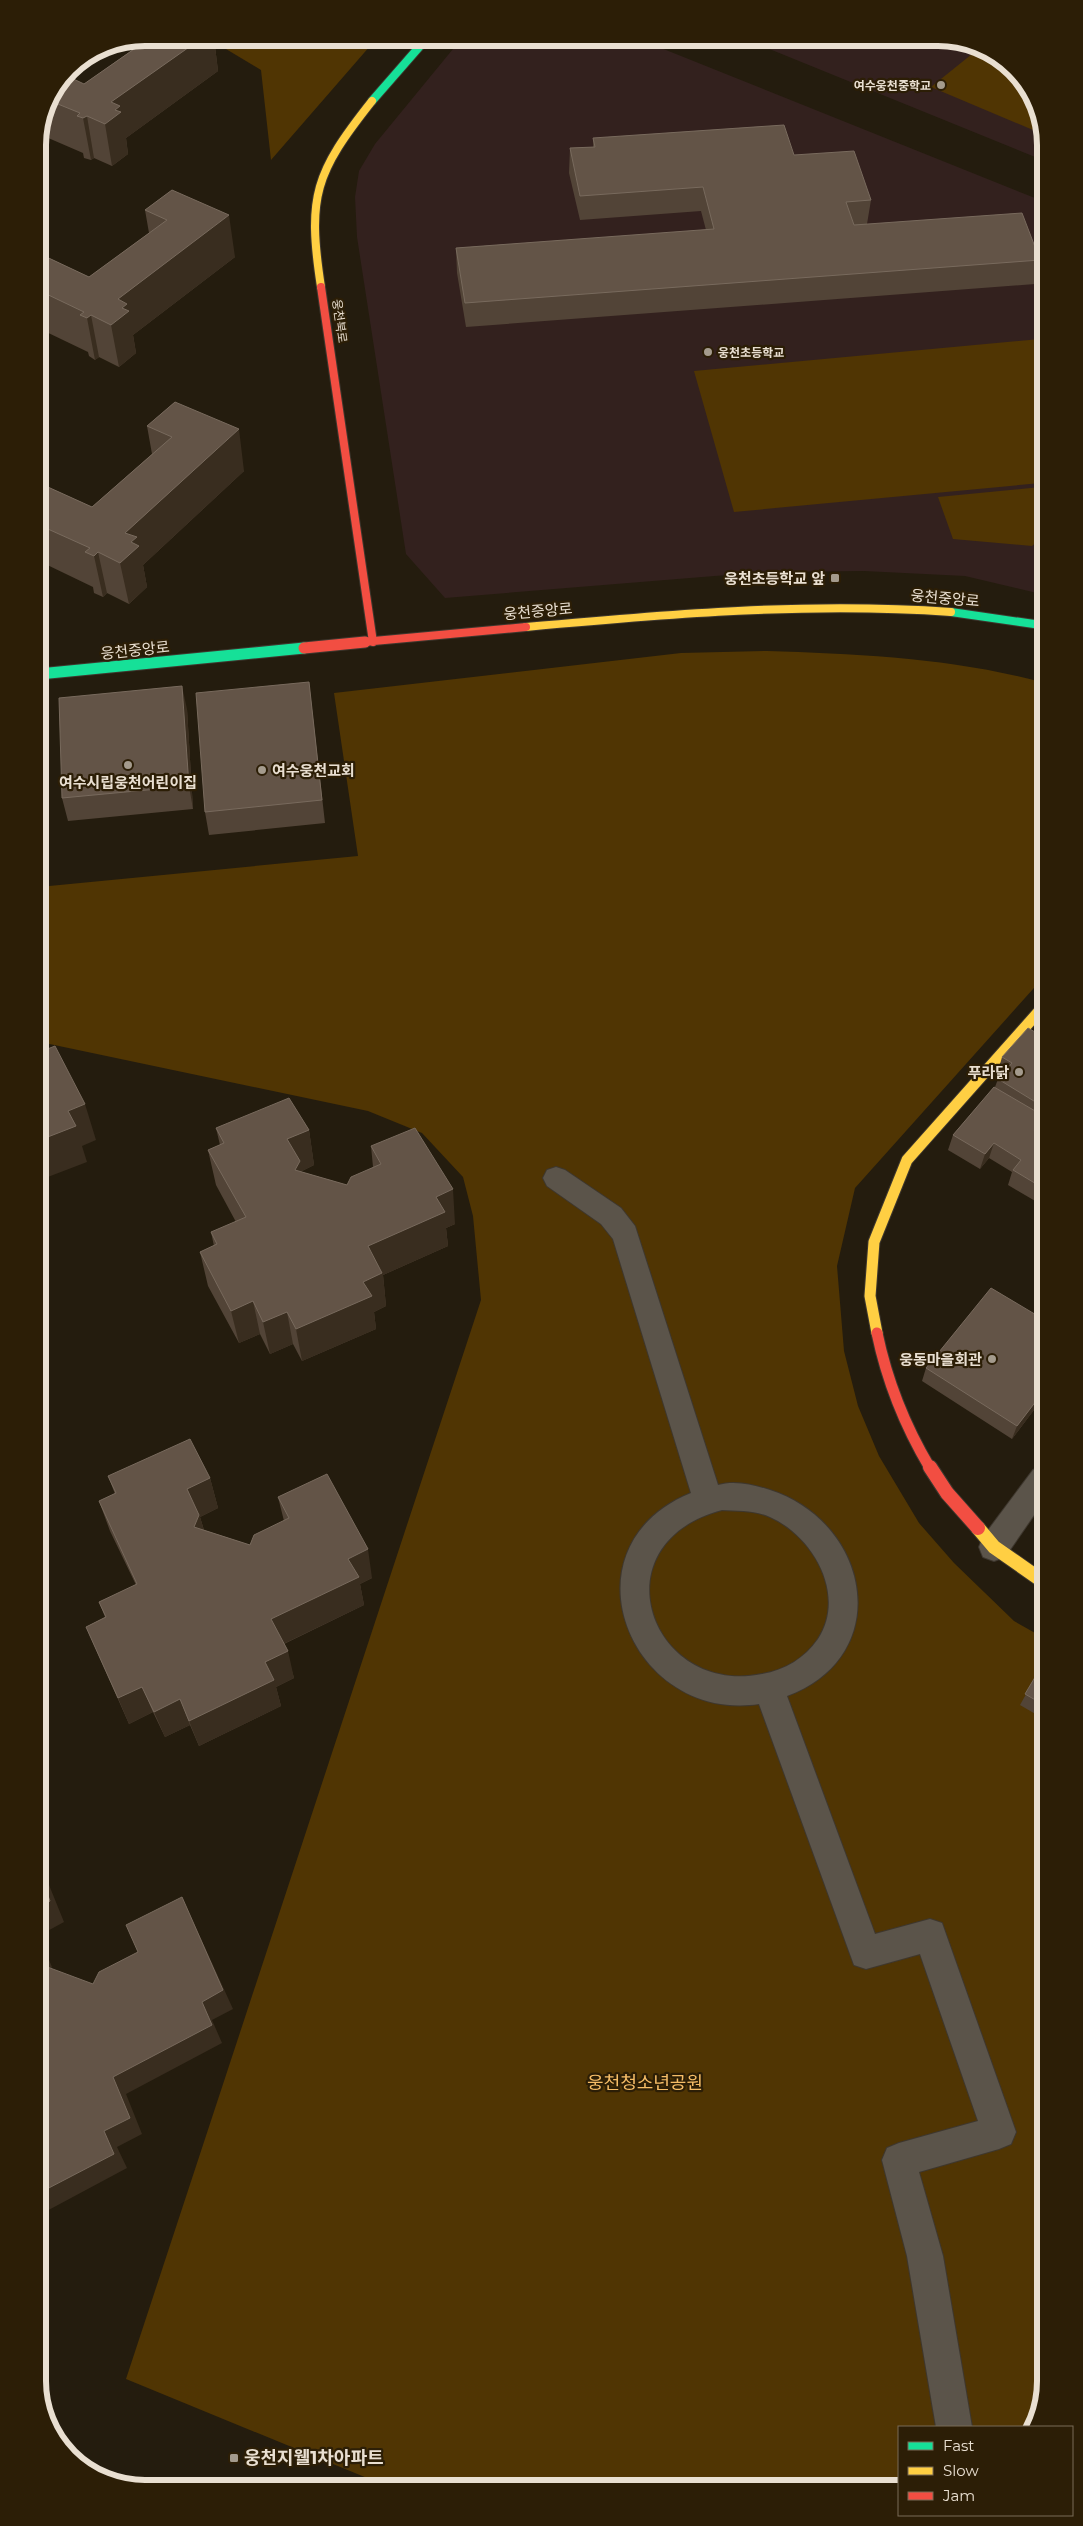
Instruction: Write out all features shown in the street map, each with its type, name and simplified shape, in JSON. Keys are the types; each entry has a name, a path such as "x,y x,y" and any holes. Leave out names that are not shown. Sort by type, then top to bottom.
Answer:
{"street":[{"name":"웅천북로","path":"374,642 319,273 314,214 321,183 336,153 365,111 420,46"},
{"name":"웅천중앙로","path":"46,673 592,621 797,609 884,608 937,611 1009,619 1037,624"},
{"path":"1037,1014 907,1160 874,1242 870,1296 880,1351 901,1414 939,1482 994,1547 1037,1577"},
{"path":"556,1178 612,1216 625,1234 708,1500"},
{"path":"994,1547 1037,1487"},
{"path":"722,1497 756,1499 787,1510 814,1530 834,1556 843,1586 842,1618 830,1647 807,1671 778,1687 742,1692 705,1686 673,1668 649,1643 635,1612 633,1580 642,1548 662,1523 691,1505 708,1500 722,1497"},
{"path":"768,1688 866,1953 930,1935 999,2132 899,2160 925,2256 954,2426"}],"shaded area":[{"name":"웅천초등학교","path":"455,46 656,46 1037,199 1037,593 965,576 864,571 764,572 445,598 406,554 357,237 355,197 359,171 375,144"},
{"name":"여수웅천중학교","path":"762,46 944,46 976,54 1003,71 1027,101 1035,126 1037,158"}],"green space":[{"path":"221,46 370,46 271,160 261,70"},
{"path":"973,53 976,54 1003,71 1020,90 1027,101 1036,131 931,87"},
{"path":"1037,339 1037,483 734,512 694,371"},
{"path":"1037,487 1037,542 1032,546 953,539 938,497"},
{"name":"웅천청소년공원","path":"767,651 871,656 974,667 1037,681 1037,985 855,1188 837,1266 844,1351 858,1406 879,1456 919,1523 954,1563 1014,1621 1037,1634 1037,2387 1035,2400 1026,2426 898,2426 898,2480 372,2480 126,2379 481,1300 473,1216 463,1177 422,1133 368,1111 46,1043 46,886 358,856 334,693 681,653"}],"building":[{"path":"191,46 111,102 120,106 115,110 121,112 105,124 87,116 83,118 77,116 80,113 55,103 72,78 84,84 138,47"},
{"path":"784,125 794,155 854,151 871,200 846,202 854,225 1022,213 1037,252 1037,260 465,303 456,248 714,229 703,187 580,196 570,148 595,147 593,138"},
{"path":"172,190 229,215 118,299 127,304 122,308 129,311 111,325 91,315 87,318 80,315 84,312 46,294 46,257 89,277 167,220 145,210"},
{"path":"175,402 239,429 125,533 137,537 131,542 139,546 120,563 98,552 94,556 85,552 90,548 46,528 46,486 92,507 172,437 147,426"},
{"name":"여수웅천교회","path":"309,682 322,800 205,812 196,693"},
{"name":"여수시립웅천어린이집","path":"182,686 189,786 62,798 59,698"},
{"path":"1028,1028 1037,1033 1037,1103 998,1079 1012,1063 1002,1057"},
{"path":"55,1046 85,1104 68,1111 76,1126 46,1138 46,1050"},
{"path":"994,1087 1037,1112 1037,1127 1034,1131 1037,1133 1037,1184 1013,1170 1021,1160 994,1143 985,1154 953,1135"},
{"path":"289,1098 309,1130 287,1139 300,1161 295,1170 347,1185 351,1177 381,1164 371,1146 415,1128 453,1189 436,1197 445,1212 368,1246 382,1273 363,1282 372,1296 296,1329 287,1312 263,1322 253,1301 231,1311 200,1252 217,1244 211,1232 246,1217 208,1150 224,1143 216,1128"},
{"name":"웅동마을회관","path":"991,1288 1037,1315 1037,1400 1017,1426 926,1368"},
{"path":"190,1439 210,1478 187,1489 199,1515 194,1527 250,1545 254,1535 289,1518 278,1497 327,1474 368,1549 348,1559 359,1577 271,1619 288,1651 265,1662 274,1680 189,1721 180,1699 154,1712 142,1687 118,1698 86,1627 106,1617 99,1602 137,1584 99,1501 116,1493 108,1476"},
{"path":"1037,1674 1037,1701 1025,1694"},
{"path":"46,1890 50,1901 46,1904"},
{"path":"182,1897 223,1990 202,2002 212,2025 113,2077 130,2118 104,2131 114,2154 46,2189 46,1966 93,1984 99,1972 138,1952 126,1925"}],"traffic: fast":[{"path":"372,101 420,46"},
{"path":"951,612 1037,624"},
{"path":"46,673 304,648"}],"traffic: slow":[{"path":"321,287 314,224 318,189 329,162 372,101"},
{"path":"526,627 685,613 791,608 898,608 951,612"},
{"path":"877,1333 870,1296 874,1242 907,1160 1037,1014"},
{"path":"978,1528 994,1547 1037,1577"}],"traffic: jam":[{"path":"321,287 373,642"},
{"path":"304,648 526,627"},
{"path":"877,1333 886,1372 900,1410 918,1446 942,1487 978,1528"}],"place":[{"name":"여수웅천중학교","path":"941,85"},
{"name":"웅천초등학교","path":"708,352"},
{"name":"웅천초등학교 앞","path":"835,578"},
{"name":"여수시립웅천어린이집","path":"128,765"},
{"name":"여수웅천교회","path":"262,770"},
{"name":"푸라닭","path":"1019,1072"},
{"name":"웅동마을회관","path":"992,1359"},
{"name":"웅천지웰1차아파트","path":"234,2458"}]}
